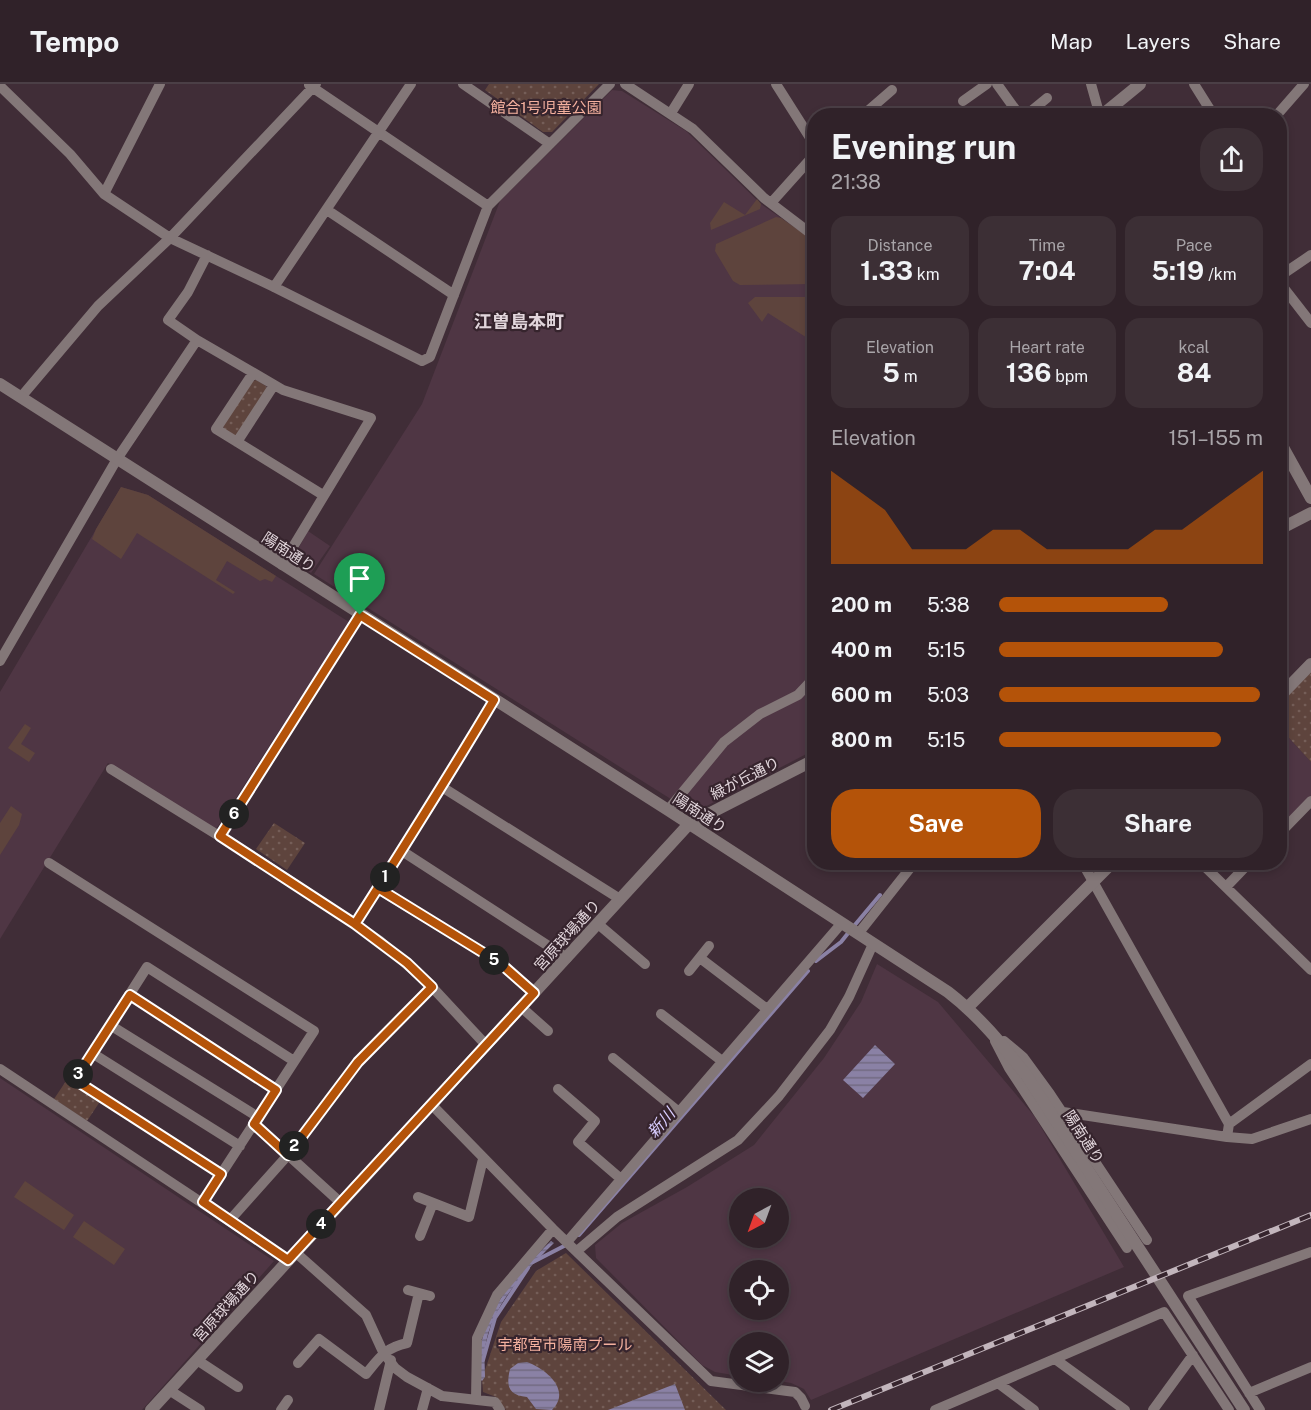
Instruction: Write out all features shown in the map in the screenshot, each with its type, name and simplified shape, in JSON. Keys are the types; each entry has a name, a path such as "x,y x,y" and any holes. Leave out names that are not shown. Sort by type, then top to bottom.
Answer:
{"street":[{"path":"104,194 160,84"},
{"path":"274,287 411,84"},
{"path":"464,84 550,144"},
{"path":"1,90 70,154 104,194 170,238 422,361 430,357 488,206 610,84"},
{"path":"625,84 693,129 771,203 807,231"},
{"path":"671,113 688,84"},
{"path":"776,84 807,133"},
{"path":"963,101 987,84"},
{"path":"997,84 1016,108"},
{"path":"1091,84 1098,108"},
{"path":"1110,108 1140,84"},
{"path":"1194,84 1209,108"},
{"path":"1283,108 1304,84"},
{"path":"21,397 98,306 170,238 312,85 488,206"},
{"path":"871,108 892,90"},
{"path":"1034,108 1047,98"},
{"path":"771,203 807,163"},
{"path":"327,210 454,295"},
{"path":"207,255 188,292 168,320 197,340 283,390 371,418 282,565"},
{"path":"1287,272 1310,257"},
{"path":"1287,293 1311,323"},
{"path":"0,661 117,459 197,340"},
{"path":"253,373 216,429 323,495"},
{"name":"陽南通り","path":"0,384 668,810 968,1007 988,1027 1026,1075 1244,1410"},
{"path":"237,442 274,385"},
{"path":"1287,455 1311,498"},
{"path":"1287,525 1311,513"},
{"path":"220,836 360,615"},
{"path":"1287,689 1311,664"},
{"path":"668,810 724,742 760,714 798,695 807,685"},
{"path":"355,924 494,700"},
{"name":"緑が丘通り","path":"689,824 807,764"},
{"path":"111,769 220,836 355,924 398,956 432,987 486,1045"},
{"path":"442,787 620,898"},
{"path":"1287,826 1311,801"},
{"name":"宮原球場通り","path":"151,1410 689,824"},
{"path":"402,851 567,958"},
{"path":"49,863 314,1031 203,1202"},
{"path":"858,934 909,870"},
{"path":"1086,870 1229,1124 1227,1137"},
{"path":"968,1007 1105,870"},
{"path":"1208,870 1311,970"},
{"path":"1226,887 1242,870"},
{"path":"378,888 500,963 534,993"},
{"path":"598,924 645,964"},
{"path":"567,1242 841,924"},
{"path":"577,1251 617,1217 738,1140 779,1096 830,1030 849,997 873,944"},
{"path":"689,971 709,946"},
{"path":"699,958 767,1009"},
{"path":"221,1174 75,1080 147,967 294,1062"},
{"path":"230,1220 288,1155 358,1062 432,987"},
{"path":"130,995 276,1090"},
{"path":"521,1007 548,1031"},
{"path":"661,1014 722,1061"},
{"path":"110,1025 256,1120 288,1155 341,1203"},
{"path":"988,1027 1023,1057 1063,1112 1147,1240"},
{"path":"988,1027 1009,1068 1126,1248"},
{"path":"92,1053 240,1146"},
{"path":"613,1058 679,1112"},
{"path":"1229,1124 1311,1064"},
{"path":"0,1070 230,1220 291,1256 366,1315 395,1368 442,1396 495,1402 500,1410"},
{"path":"558,1089 595,1121 578,1142 621,1179"},
{"path":"432,1105 553,1229 711,1381 795,1392 805,1406"},
{"path":"1063,1112 1251,1139 1311,1119"},
{"path":"418,1197 469,1217 483,1159"},
{"path":"420,1236 433,1203"},
{"path":"476,1400 477,1338 497,1295 553,1229"},
{"path":"1260,1410 1188,1296 1311,1252"},
{"path":"298,1363 319,1339 366,1374 387,1356 394,1346 406,1342 413,1292 430,1296"},
{"path":"938,1410 1164,1312 1229,1410"},
{"path":"1153,1410 1192,1355"},
{"path":"379,1410 387,1356"},
{"path":"1055,1359 1125,1410"},
{"path":"197,1360 238,1387"},
{"path":"1249,1394 1311,1367"},
{"path":"998,1383 1034,1410"},
{"path":"422,1410 428,1388"},
{"path":"169,1390 200,1410"},
{"path":"281,1410 288,1400"}],"shaded area":[{"path":"612,90 622,91 686,131 761,204 807,236 807,754 693,813 314,574 422,404 500,201"},
{"path":"121,487 148,495 349,622 216,829 108,763 0,939 0,692"},
{"path":"308,531 330,546 311,573 292,560"},
{"path":"1287,736 1311,762 1311,796 1287,821"},
{"path":"877,964 938,1002 1035,1117 1124,1267 811,1400 804,1389 789,1383 789,1332 729,1332 729,1374 715,1372 702,1365 596,1258 595,1245 622,1223 687,1187 754,1145 824,1058 861,1002"},
{"path":"875,1045 895,1064 863,1098 843,1080"},
{"path":"0,1078 274,1261 142,1410 0,1410"},
{"path":"551,1241 554,1243 511,1290 494,1318 488,1333 485,1349 485,1377 482,1381 479,1378 479,1362 483,1336 488,1322 511,1284"},
{"path":"527,1362 549,1375 558,1388 559,1395 552,1410 536,1409 527,1397 516,1394 510,1389 508,1380 510,1369 518,1363"},
{"path":"675,1384 685,1410 608,1410"}],"green space":[{"name":"館合1号児童公園","path":"489,84 599,84 552,132 543,132 485,90"},
{"path":"757,199 761,204 760,209 711,230 710,223 724,202 745,215"},
{"path":"776,217 781,218 807,236 807,284 740,285 733,281 715,251 716,244"},
{"path":"755,297 807,297 807,338 768,313 762,322 748,303"},
{"path":"256,380 266,386 267,390 238,435 234,437 224,430 223,426 253,381"},
{"path":"121,487 148,495 276,576 272,582 265,579 260,581 227,561 216,580 235,592 233,594 137,533 121,559 92,539"},
{"path":"1311,671 1311,762 1287,736 1287,696"},
{"path":"25,724 31,728 21,744 35,753 29,762 8,748"},
{"path":"11,806 22,814 19,825 0,855 0,823"},
{"path":"274,823 305,843 287,870 256,849"},
{"path":"68,1078 101,1100 87,1121 54,1099"},
{"path":"25,1181 74,1215 64,1230 14,1197"},
{"path":"84,1221 125,1249 114,1265 73,1237"},
{"name":"宇都宮市陽南プール","path":"566,1253 726,1410 506,1410 496,1397 483,1392 482,1379 501,1322 536,1271"}],"waterway":[{"name":"新川","path":"854,926 880,895"},
{"name":"新川","path":"816,961 841,942 849,932"},
{"name":"新川","path":"579,1235 808,971"},
{"name":"新川","path":"533,1262 566,1245"},
{"name":"新川","path":"483,1360 495,1318 528,1268"}],"railway":[{"path":"831,1410 1311,1215"}],"district":[{"name":"江曽島本町","path":"519,321"}],"route":[{"path":"360,615 220,836 355,924 378,888 500,963 534,993 288,1260 203,1202 221,1174 75,1080 130,995 276,1090 254,1124 288,1155 358,1062 432,987 407,963 355,924 494,700 360,615"}]}
